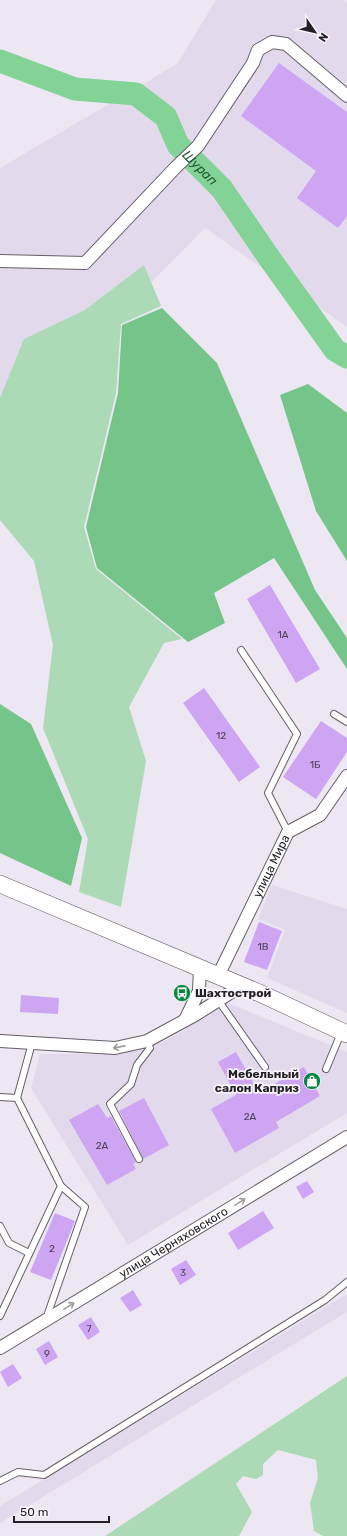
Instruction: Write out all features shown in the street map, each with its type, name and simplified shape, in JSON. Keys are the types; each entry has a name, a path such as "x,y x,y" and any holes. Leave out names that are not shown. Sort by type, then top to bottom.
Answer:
{"main road":[{"path":"0,884 200,968 344,1033"}],"street":[{"path":"0,261 85,263 176,167 198,146 253,63 258,50 272,42 286,44 347,96"},
{"name":"улица Мира","path":"218,976 288,832 320,815 347,776"},
{"path":"185,1020 199,991 200,968"},
{"path":"0,1042 115,1048 147,1040 185,1020 241,986"},
{"name":"улица Черняховского","path":"0,1348 347,1137"}],"lane":[{"path":"241,650 297,734 268,793 288,832"},
{"path":"334,714 347,722"},
{"path":"218,1000 265,1067"},
{"path":"326,1069 344,1033"},
{"path":"139,1158 110,1104 131,1084 137,1065 150,1048 147,1040"},
{"path":"32,1043 17,1098 61,1186 85,1207 45,1321"},
{"path":"0,1097 17,1098"},
{"path":"0,1316 61,1186"},
{"path":"0,1226 9,1243 30,1253"},
{"path":"0,1481 18,1472 44,1475 325,1300 347,1282"}],"shaded area":[{"path":"216,0 343,0 347,3 347,327 205,228 0,436 0,168 177,64"},
{"path":"272,885 347,909 347,1013 267,978 285,930 258,919"},
{"path":"221,1000 347,1052 347,1113 128,1245 31,1088 40,1054 113,1054 149,1047 167,1040 193,1024"},
{"path":"347,1294 347,1312 0,1523 0,1506"}],"green space":[{"path":"144,265 161,306 121,324 116,393 84,527 96,569 182,639 164,643 129,707 146,761 121,907 79,892 88,839 43,728 53,645 34,561 0,520 0,398 24,339 85,310"},
{"path":"162,308 217,363 315,590 347,638 347,669 274,558 214,593 225,623 188,642 97,568 86,527 118,393 122,325"},
{"path":"308,384 347,413 347,561 316,511 280,395"},
{"path":"0,704 31,724 82,838 71,886 0,853"},
{"path":"347,1376 347,1536 323,1536 314,1531 310,1503 318,1478 316,1460 278,1450 263,1464 263,1475 256,1479 243,1476 236,1484 252,1512 239,1536 105,1536"}],"building":[{"path":"279,63 347,112 347,216 338,228 297,198 316,171 241,116"},
{"path":"270,585 320,669 296,683 247,599"},
{"path":"204,688 260,767 239,782 183,703"},
{"path":"321,721 347,738 347,752 316,799 283,777"},
{"path":"259,922 282,931 267,970 244,962"},
{"path":"21,995 59,998 58,1014 20,1012"},
{"path":"236,1052 259,1093 304,1067 320,1096 276,1122 279,1128 235,1153 211,1109 236,1095 218,1062"},
{"path":"144,1098 169,1145 143,1159 119,1111"},
{"path":"98,1104 107,1118 111,1116 136,1162 133,1164 136,1169 107,1185 69,1120"},
{"path":"307,1181 314,1192 303,1199 296,1187"},
{"path":"263,1211 274,1228 238,1250 228,1233"},
{"path":"55,1213 75,1221 51,1280 30,1272"},
{"path":"186,1260 196,1275 180,1285 171,1269"},
{"path":"133,1290 142,1305 130,1312 120,1298"},
{"path":"91,1317 100,1332 88,1340 78,1325"},
{"path":"49,1341 58,1357 45,1365 36,1349"},
{"path":"13,1364 22,1378 8,1387 0,1372"}],"waterway":[{"name":"Шурап","path":"0,61 75,89 136,94 166,117 178,145 222,189 335,350 347,357"}],"place":[{"name":"Шахтострой","path":"182,993"},
{"name":"Мебельный салон Каприз","path":"312,1081"}]}
